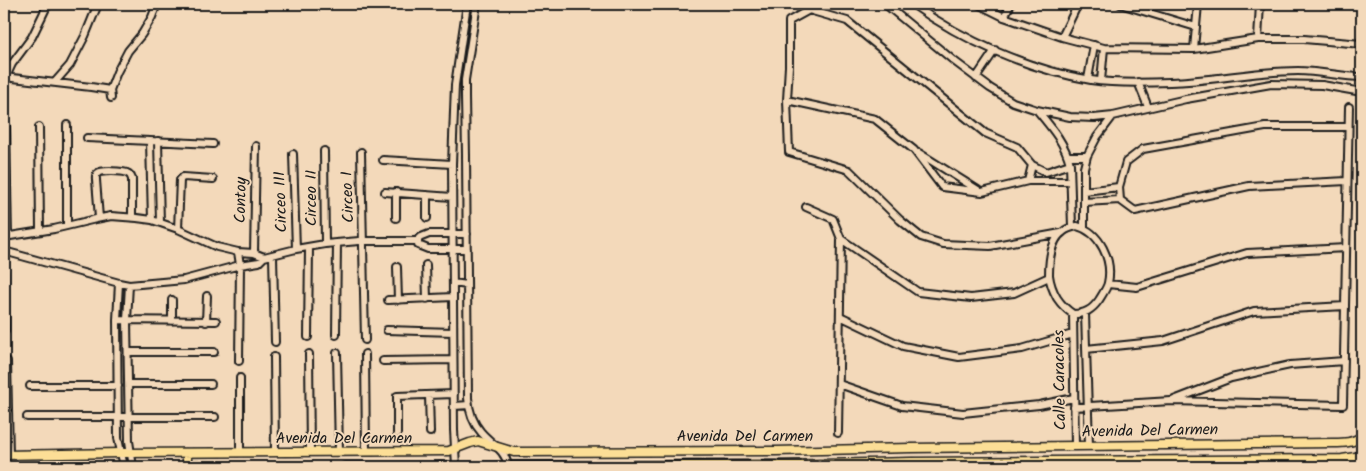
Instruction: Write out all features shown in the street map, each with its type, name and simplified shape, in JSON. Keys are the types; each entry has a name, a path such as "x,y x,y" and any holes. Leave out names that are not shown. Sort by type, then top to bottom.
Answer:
{"main road":[{"name":"Avenida Del Carmen","path":"6,455 449,451 478,441 514,452 776,451 1294,444 1347,442 1358,440 1362,436"},
{"path":"1294,444 1294,459"},
{"path":"1125,445 1125,461"},
{"path":"1040,446 1040,461"},
{"path":"911,448 911,462"},
{"path":"776,451 781,458 781,465"},
{"path":"187,452 187,467"},
{"name":"Avenida Del Carmen","path":"344,467 781,465 911,462 1342,459 1362,456"}],"street":[{"path":"48,4 32,37 5,77 110,90"},
{"path":"55,82 70,65 85,36 98,4"},
{"path":"111,98 110,90 117,72 128,51 142,34 152,17 157,4"},
{"path":"456,466 453,360 452,156 455,85 467,4"},
{"path":"478,4 465,80 464,117 469,405 475,424 481,433 504,454 508,466"},
{"path":"885,4 990,88 1013,102 1036,110 1070,117 1094,118 1113,116 1148,107 1272,84 1322,85 1362,92"},
{"path":"912,4 948,28 995,50 1024,62 1088,79 1171,82 1298,71 1362,77"},
{"path":"978,4 1004,17 1062,37 1104,48 1194,50 1258,39 1304,39 1362,44"},
{"path":"1004,17 1011,4"},
{"path":"1062,37 1078,4"},
{"path":"1120,4 1196,27"},
{"path":"1194,50 1198,4"},
{"path":"1258,39 1260,4"},
{"path":"1361,4 1362,21"},
{"path":"1070,164 1046,172 1032,165 1017,147 986,133 847,21 809,10 789,21 787,100 789,152 849,170 900,220 921,237 943,244 990,246 1061,232 1077,226 1093,234 1101,244 1107,256 1108,284 1137,287 1247,253 1346,248"},
{"path":"1088,79 1094,45"},
{"path":"1101,80 1104,48"},
{"path":"976,78 995,50"},
{"path":"1138,82 1148,107"},
{"path":"787,100 875,119 914,150 982,192"},
{"path":"1074,407 1171,401 1343,405 1349,107"},
{"path":"1036,110 1059,138 1068,156 1070,164 1072,227"},
{"path":"1084,228 1084,168 1087,156 1097,137 1113,116"},
{"path":"67,125 68,226"},
{"path":"6,127 6,237 111,216 132,217 152,220 178,229 217,247 238,252 254,253 264,257 325,244 363,241 418,241 419,238 429,234 467,234"},
{"path":"39,127 40,231"},
{"path":"1120,200 1119,187 1126,162 1143,149 1265,127 1348,127"},
{"path":"87,138 213,144"},
{"path":"150,141 152,220"},
{"path":"158,141 160,223"},
{"name":"Contoy","path":"254,253 256,146"},
{"path":"914,150 942,187 982,192 1028,181 1070,181"},
{"name":"Circeo II","path":"324,151 325,244"},
{"name":"Circeo I","path":"361,152 365,340"},
{"name":"Circeo III","path":"293,154 296,249"},
{"path":"452,156 466,155"},
{"path":"1068,156 1087,156"},
{"path":"383,160 452,164"},
{"path":"1028,181 1032,165"},
{"path":"99,218 96,176 102,171 126,173 132,179 132,217"},
{"path":"1046,172 1046,181"},
{"path":"178,229 180,180 183,177 213,179"},
{"path":"1084,202 1120,200 1135,211 1249,186 1347,181"},
{"path":"1084,191 1119,187"},
{"path":"385,192 452,197"},
{"path":"396,192 396,218"},
{"path":"427,195 427,218"},
{"path":"806,207 833,219 841,239 838,433"},
{"path":"1072,215 1080,216 1084,214"},
{"name":"Calle Caracoles","path":"1061,232 1055,242 1050,265 1050,277 1058,300 1073,314 1082,314 1092,309 1108,284"},
{"path":"841,239 918,292 972,298 1014,294 1050,277"},
{"path":"418,241 418,245 428,249 467,249"},
{"path":"336,336 337,243"},
{"path":"308,337 309,248"},
{"path":"4,251 129,285 184,280 240,265 259,262 264,257"},
{"path":"238,252 240,265 240,361"},
{"path":"273,256 275,342"},
{"path":"426,265 427,298"},
{"path":"397,267 398,300"},
{"path":"4,272 4,334"},
{"path":"120,283 117,320 118,438 124,467"},
{"path":"453,283 467,285"},
{"path":"129,285 127,320 128,384 130,453 133,467"},
{"path":"206,296 206,322"},
{"path":"388,300 453,297"},
{"path":"172,300 172,321"},
{"path":"1086,349 1162,341 1254,311 1345,306"},
{"name":"Calle Caracoles","path":"1084,313 1089,446"},
{"name":"Calle Caracoles","path":"1073,314 1075,446"},
{"path":"840,316 903,346 958,357 1022,349 1073,334"},
{"path":"117,320 216,321"},
{"path":"387,330 453,332"},
{"path":"128,352 214,352"},
{"path":"337,353 339,452"},
{"path":"309,354 310,452"},
{"path":"365,354 366,452"},
{"path":"274,357 275,452"},
{"path":"383,361 453,360"},
{"path":"1171,401 1230,378 1290,365 1344,361"},
{"path":"6,455 7,362"},
{"path":"1074,367 1086,366"},
{"path":"240,378 240,452"},
{"path":"128,384 211,384"},
{"path":"839,384 902,406 963,413 1039,406 1074,398"},
{"path":"30,386 118,386"},
{"path":"398,434 397,396 454,394"},
{"path":"429,395 430,432"},
{"path":"454,406 469,405"},
{"path":"27,417 214,418"}]}
